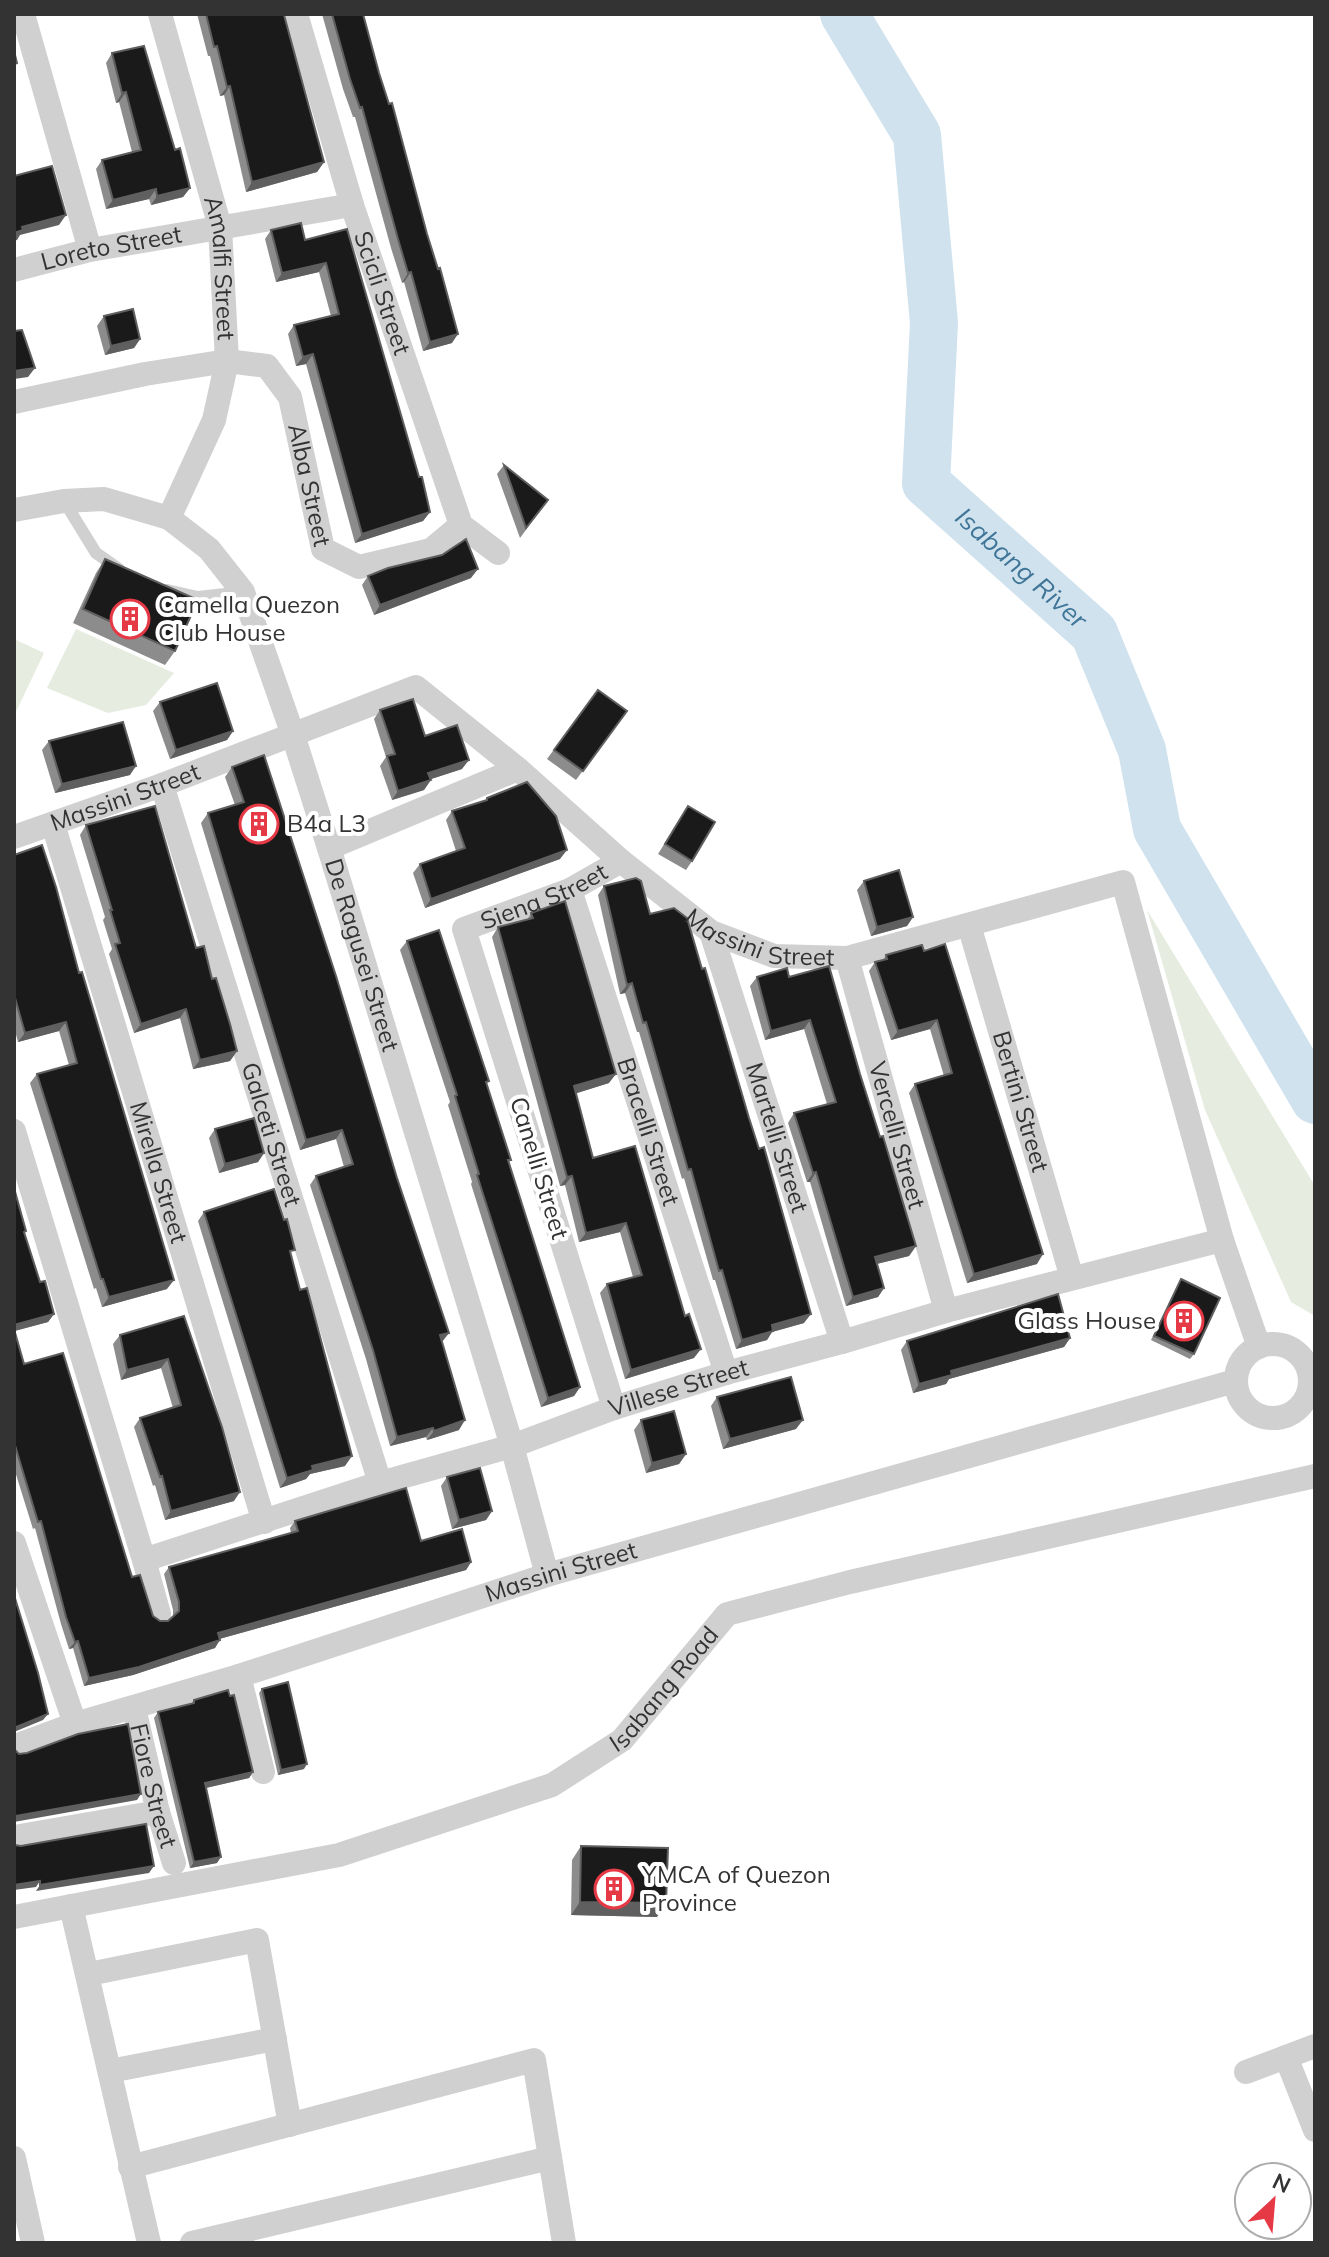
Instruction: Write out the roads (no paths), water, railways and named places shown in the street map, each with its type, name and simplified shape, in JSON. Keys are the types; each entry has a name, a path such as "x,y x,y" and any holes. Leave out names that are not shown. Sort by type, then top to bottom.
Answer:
{"street":[{"path":"23,14 90,250"},
{"name":"Amalfi Street","path":"160,14 220,227 227,361 214,420 169,518"},
{"name":"Scicli Street","path":"296,14 352,205 461,525"},
{"name":"Loreto Street","path":"14,270 90,250 352,205"},
{"path":"14,402 145,374 227,361"},
{"name":"Alba Street","path":"227,361 267,366 290,397 323,549 359,567 431,550 461,525"},
{"name":"De Ragusei Street","path":"14,510 64,501 104,499 169,518 209,549 243,592 329,848 512,1446 547,1575"},
{"path":"461,525 498,553"},
{"name":"Massini Street","path":"14,837 162,785 416,687 518,769 621,861 711,932 774,956 847,958 1123,882 1222,1240 1259,1347"},
{"path":"329,848 518,769"},
{"name":"Galceti Street","path":"162,785 380,1483"},
{"name":"Mirella Street","path":"53,824 264,1522"},
{"name":"Siena Street","path":"464,929 570,890 621,861"},
{"name":"Bracelli Street","path":"570,890 726,1373"},
{"name":"Bertini Street","path":"969,925 1072,1278"},
{"name":"Canelli Street","path":"464,929 614,1408"},
{"name":"Martelli Street","path":"711,932 842,1342"},
{"name":"Vercelli Street","path":"847,958 946,1311"},
{"path":"14,1131 159,1614"},
{"name":"Villese Street","path":"144,1560 380,1483 512,1446 614,1408 726,1373 946,1311 1222,1240"},
{"path":"1279,1344 1310,1360 1306,1410 1275,1419 1262,1417 1242,1403 1235,1381 1242,1360 1259,1347 1279,1344"},
{"name":"Massini Street","path":"18,1745 75,1724 239,1676 547,1575 1235,1381"},
{"name":"Isabang Road","path":"14,1917 339,1855 552,1785 622,1740 727,1614 850,1582 1315,1476"},
{"path":"14,1543 75,1724"},
{"path":"239,1676 263,1772"},
{"name":"Fiore Street","path":"134,1708 158,1812 174,1863"},
{"path":"14,1837 158,1812"},
{"path":"71,1906 149,2243"},
{"path":"89,1974 257,1940 290,2125"},
{"path":"110,2071 275,2039"},
{"path":"1246,2072 1315,2046"},
{"path":"1286,2057 1315,2130"},
{"path":"130,2167 534,2060 564,2243"},
{"path":"14,2158 18,2194 33,2243"},
{"path":"192,2243 550,2158"}],"lane":[{"path":"64,501 96,553 129,576"},
{"path":"154,587 198,597 243,592"}],"waterway":[{"name":"Isabang River","path":"844,14 917,135 934,323 926,483 1094,633 1142,750 1157,829 1315,1100"}],"place":[{"name":"Camella Quezon Club House","path":"130,619"},
{"name":"B4a L3","path":"259,824"},
{"name":"Glass House","path":"1184,1321"},
{"name":"YMCA of Quezon Province","path":"614,1889"}]}
